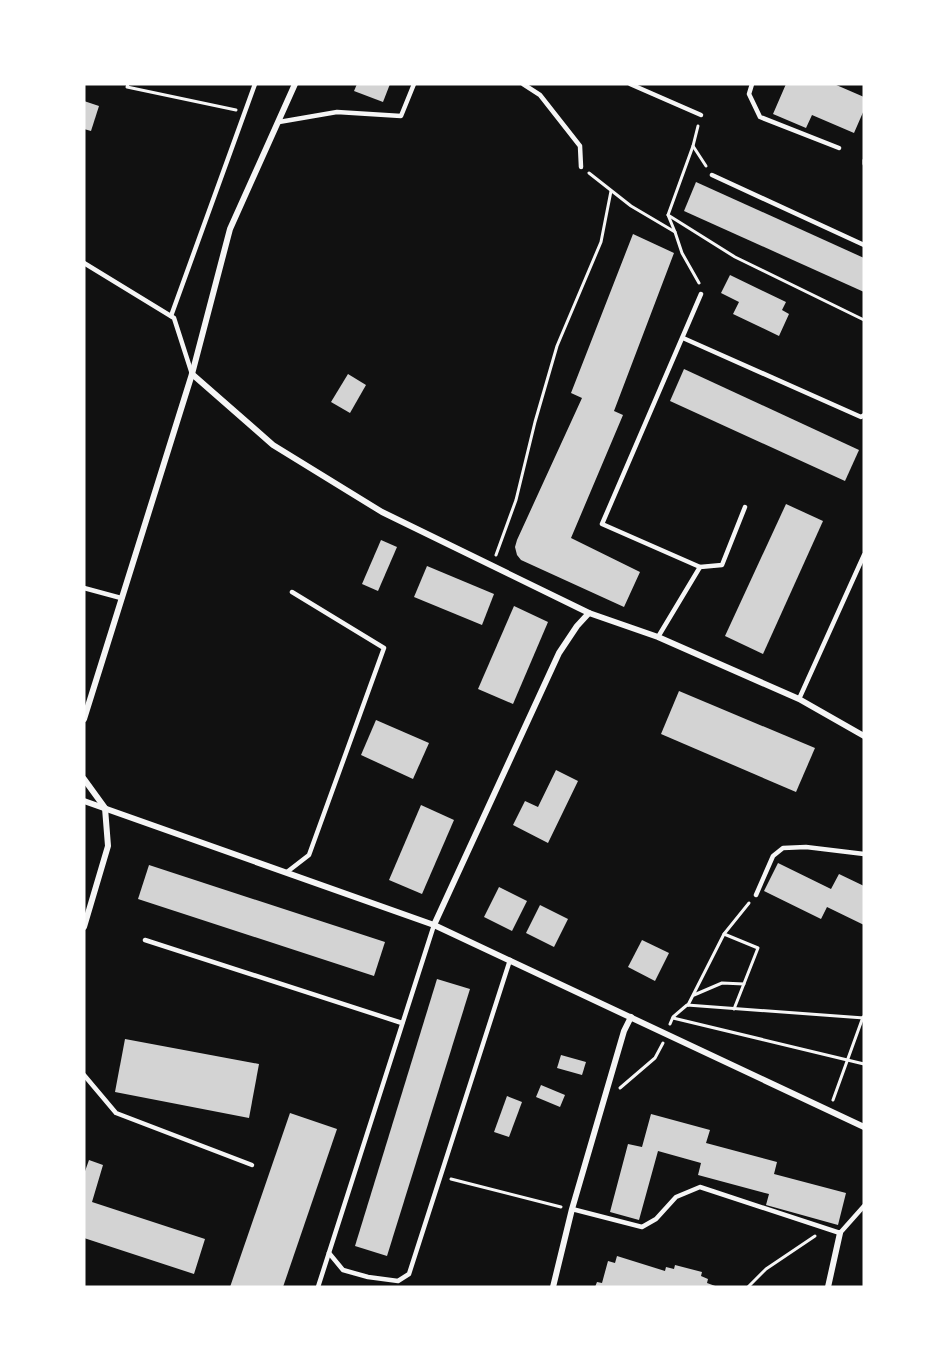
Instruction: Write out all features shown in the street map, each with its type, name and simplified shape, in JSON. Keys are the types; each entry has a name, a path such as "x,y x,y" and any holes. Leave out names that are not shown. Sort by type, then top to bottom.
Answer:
{"street":[{"path":"84,719 192,374 230,229 295,84"},
{"path":"192,374 273,445 382,512 589,613 658,637 799,699 864,736"},
{"path":"434,925 559,652 589,613"},
{"path":"84,779 105,808 108,846 84,927"},
{"path":"84,801 434,925 864,1126"},
{"path":"553,1287 572,1209 624,1031 631,1017"},
{"path":"828,1287 840,1233"}],"lane":[{"path":"171,316 255,84"},
{"path":"279,122 337,112 402,116 414,84"},
{"path":"523,84 540,94 580,146 581,167"},
{"path":"630,84 701,115"},
{"path":"752,84 748,94 760,117 839,148"},
{"path":"712,175 864,245"},
{"path":"84,263 174,318 192,374"},
{"path":"701,294 602,524 700,567 722,566 745,507"},
{"path":"683,338 861,417 864,415"},
{"path":"799,699 864,555"},
{"path":"658,637 700,567"},
{"path":"84,588 121,598"},
{"path":"287,872 309,855 384,648 292,592"},
{"path":"756,895 773,856 783,848 806,847 864,854"},
{"path":"318,1287 434,925"},
{"path":"145,940 402,1023"},
{"path":"329,1253 343,1270 368,1277 398,1281 409,1274 510,960"},
{"path":"84,1075 116,1113 252,1165"},
{"path":"572,1209 642,1227 656,1219 676,1197 700,1187 840,1233 864,1206"}],"path":[{"path":"128,84 127,87 232,110 245,110"},
{"path":"701,115 693,146 668,215 682,253 699,280 701,294"},
{"path":"693,146 712,175"},
{"path":"581,167 631,206 675,232"},
{"path":"490,566 498,551 516,500 557,346 601,242 611,191"},
{"path":"668,215 735,257 864,320"},
{"path":"670,1025 673,1017 687,1005 693,996 724,934 756,895"},
{"path":"724,934 758,948 734,1009"},
{"path":"693,996 722,983 744,984"},
{"path":"687,1005 863,1017 833,1100"},
{"path":"673,1017 864,1064"},
{"path":"603,1102 655,1058 667,1035"},
{"path":"440,1176 572,1209"},
{"path":"748,1287 766,1269 827,1229"}],"building":[{"path":"357,84 390,84 383,102 354,91"},
{"path":"786,84 834,84 864,97 864,110 854,133 812,115 806,128 773,114"},
{"path":"84,101 99,106 91,131 84,129"},
{"path":"696,182 864,258 864,292 684,211"},
{"path":"633,234 674,253 614,411 623,415 571,538 640,572 624,607 521,560 515,547 582,398 571,393"},
{"path":"730,275 786,302 782,310 789,314 779,336 733,314 739,302 721,293"},
{"path":"684,369 859,450 845,481 670,401"},
{"path":"348,374 366,385 350,413 331,402"},
{"path":"786,504 823,521 763,654 725,636"},
{"path":"381,540 397,547 378,591 362,584"},
{"path":"427,566 494,594 482,625 414,597"},
{"path":"514,606 548,622 513,704 478,689"},
{"path":"679,691 815,748 796,792 661,734"},
{"path":"376,720 429,743 413,779 361,755"},
{"path":"556,770 578,781 548,843 513,825 525,801 538,807"},
{"path":"421,805 454,820 422,894 389,880"},
{"path":"778,863 831,889 839,874 864,886 864,925 827,907 821,919 764,891"},
{"path":"149,865 385,942 374,976 138,899"},
{"path":"499,887 527,901 512,931 484,917"},
{"path":"540,905 568,919 554,947 526,933"},
{"path":"642,940 669,953 655,981 628,967"},
{"path":"437,979 470,989 387,1256 355,1246"},
{"path":"125,1039 259,1064 249,1118 115,1092"},
{"path":"561,1055 586,1062 582,1075 557,1068"},
{"path":"541,1085 565,1095 560,1107 536,1097"},
{"path":"507,1096 522,1102 509,1137 494,1132"},
{"path":"290,1113 337,1129 283,1287 230,1287"},
{"path":"651,1114 710,1130 706,1143 777,1162 774,1174 846,1193 838,1225 766,1205 769,1194 698,1175 701,1163 658,1151 639,1220 610,1212 628,1144 642,1147"},
{"path":"89,1160 103,1165 92,1202 205,1239 194,1274 84,1238 84,1174"},
{"path":"617,1256 665,1271 666,1267 674,1269 675,1265 702,1272 701,1276 708,1279 707,1283 718,1287 595,1287 597,1282 602,1283 608,1261 615,1263"}]}
